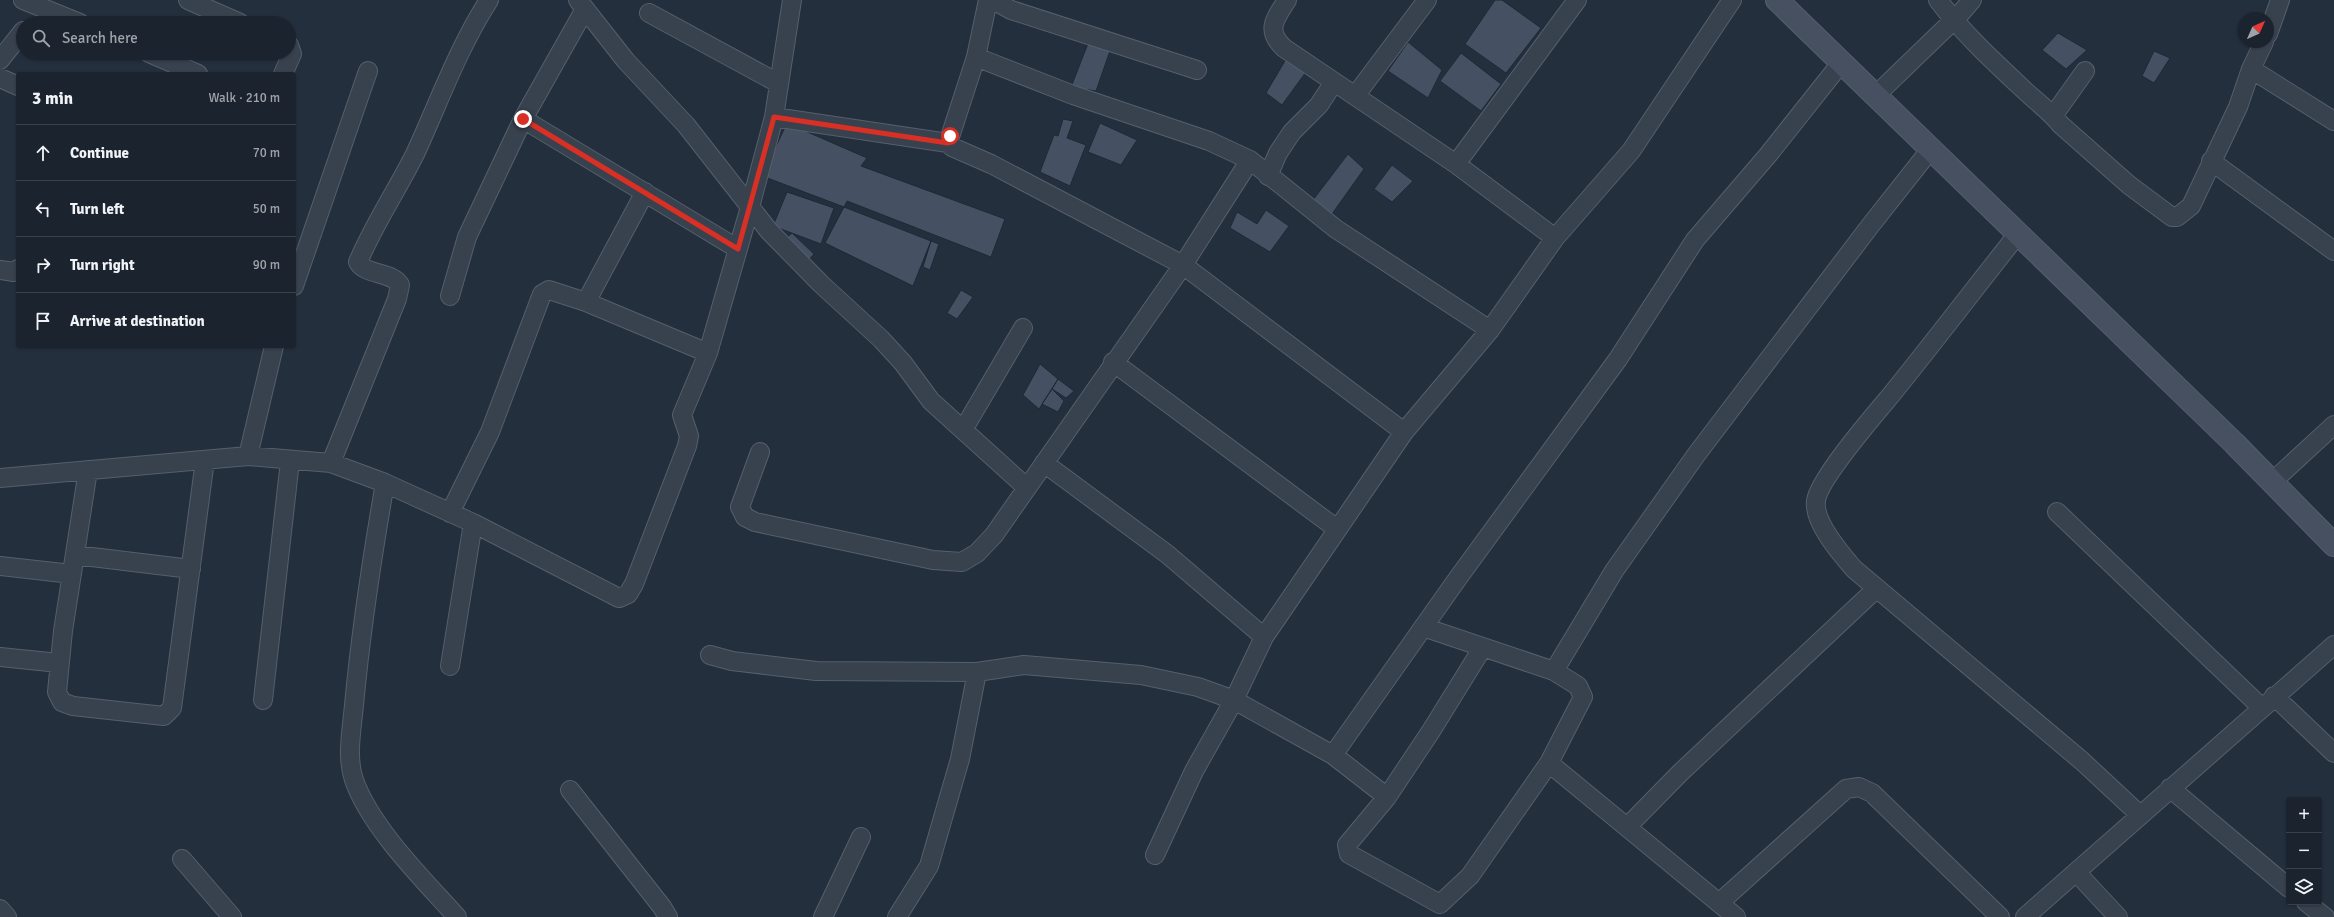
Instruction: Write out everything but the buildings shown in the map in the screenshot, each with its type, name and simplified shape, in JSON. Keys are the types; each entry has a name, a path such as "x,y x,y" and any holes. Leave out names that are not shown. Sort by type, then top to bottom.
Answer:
{"street":[{"path":"23,0 45,3 68,16"},
{"path":"188,0 224,16"},
{"path":"331,463 397,299 400,284 395,279 362,267 358,262 414,154 440,93 470,30 489,0"},
{"path":"0,478 248,456 290,461 331,463 384,483 473,523 619,598 628,594 634,584 687,446 689,436 682,415 708,353 774,117 778,83 792,0"},
{"path":"948,143 976,56 988,0"},
{"path":"993,0 1011,10 1197,70"},
{"path":"1287,0 1274,20 1273,33 1276,41 1456,164 1555,238"},
{"path":"1355,96 1427,0"},
{"path":"1456,164 1577,0"},
{"path":"1155,855 1194,771 1234,700 1264,637 1404,432 1490,330 1555,238 1631,150 1732,0"},
{"path":"1777,0 2272,482 2334,545"},
{"path":"1938,0 1953,20 2061,125 2118,176 2172,217 2178,217 2192,206 2211,161 2238,107 2250,69 2261,48"},
{"path":"1874,96 1972,0"},
{"path":"2274,17 2280,0"},
{"path":"35,16 45,3"},
{"path":"450,296 467,237 523,119 581,5 626,61 686,125 750,207 797,260 881,338 903,363 931,401 1026,487"},
{"path":"648,13 778,83"},
{"path":"0,60 16,40"},
{"path":"976,56 1073,95 1209,141 1250,160 1268,176 1336,229 1490,330"},
{"path":"165,60 193,72"},
{"path":"284,72 289,60"},
{"path":"1333,755 1423,627 1618,359 1695,240 1768,155 1841,63"},
{"path":"2250,69 2334,121"},
{"path":"296,280 368,71"},
{"path":"2053,116 2085,71"},
{"path":"0,78 16,85"},
{"path":"1268,176 1278,153 1292,132 1319,105 1334,82"},
{"path":"774,117 948,143 963,152 991,164 1183,265 1404,432"},
{"path":"523,119 738,249"},
{"path":"1554,671 1614,571 1696,455 1865,232 1930,150"},
{"path":"760,452 740,507 745,517 755,522 933,560 962,562 977,553 994,535 1113,362 1183,265 1250,160"},
{"path":"2211,161 2334,251"},
{"path":"586,302 645,192"},
{"path":"2017,235 1847,450 1820,488 1815,502 1818,515 1832,543 1854,569 2082,761 2140,815"},
{"path":"0,270 14,272 16,270"},
{"path":"450,513 490,432 542,294 549,290 586,302 708,353"},
{"path":"963,430 1023,328"},
{"path":"248,456 274,348"},
{"path":"1113,362 1337,529"},
{"path":"2272,482 2334,425"},
{"path":"88,470 59,663 58,692 62,702 73,706 164,716 172,708 205,460"},
{"path":"263,700 290,461"},
{"path":"1044,463 1167,554 1264,637"},
{"path":"384,483 365,599 350,751 354,779 373,817 417,873 457,917"},
{"path":"2057,512 2268,702 2334,753"},
{"path":"450,666 473,523"},
{"path":"75,556 191,569"},
{"path":"0,566 72,574"},
{"path":"1628,826 1680,773 1877,588"},
{"path":"1423,627 1483,647 1554,671 1578,686 1583,698 1549,763 1470,876 1440,904 1347,852 1347,846 1387,797 1432,731 1483,647"},
{"path":"2025,917 2334,645"},
{"path":"710,655 732,661 816,671 977,672 1024,665 1141,675 1198,687 1234,700 1333,755 1387,797"},
{"path":"0,658 59,663"},
{"path":"896,917 929,866 960,759 977,672"},
{"path":"1549,763 1628,826 1736,917"},
{"path":"1719,903 1830,802 1846,789 1859,787 1872,793 2000,917"},
{"path":"2170,788 2286,885"},
{"path":"570,790 662,907 668,917"},
{"path":"823,917 862,837"},
{"path":"182,859 232,917"},
{"path":"2076,872 2118,917"},
{"path":"2310,905 2325,917"},
{"path":"0,909 7,917"}],"route":[{"path":"523,119 738,249 774,117 948,143 950,136"}]}
